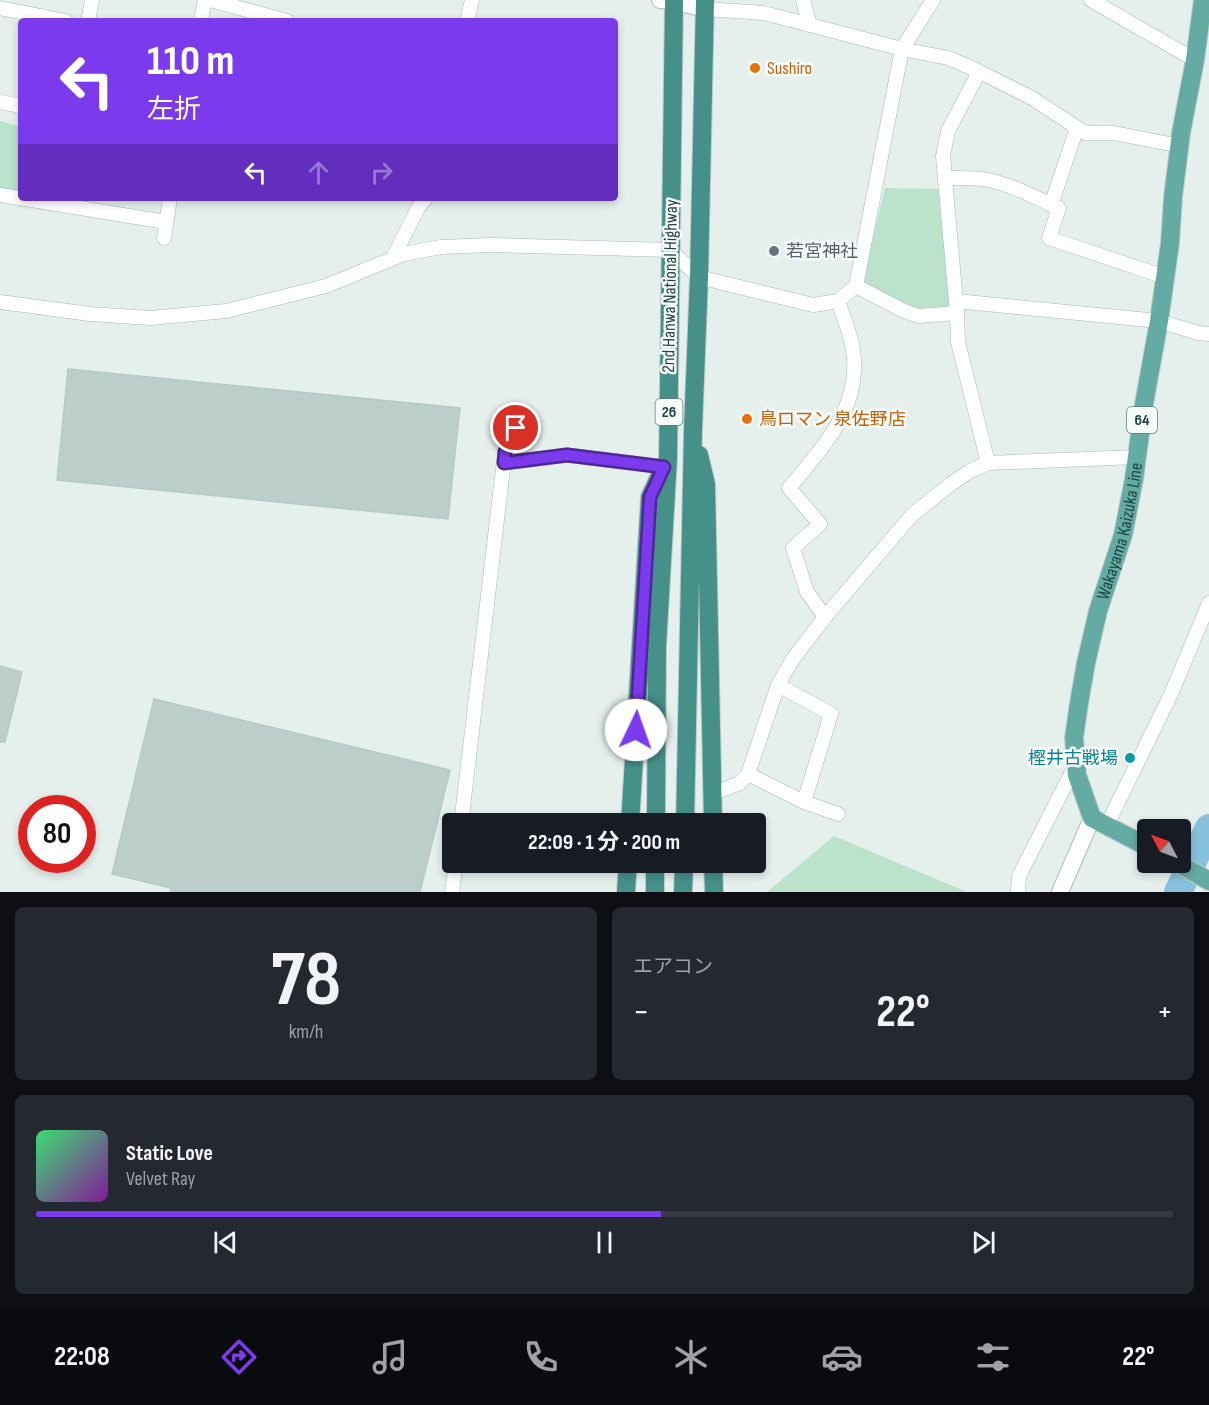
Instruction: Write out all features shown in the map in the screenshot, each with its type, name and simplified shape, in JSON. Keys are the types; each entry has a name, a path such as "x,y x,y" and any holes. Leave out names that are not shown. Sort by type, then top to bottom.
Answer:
{"highway":[{"name":"2nd Hanwa National Highway","path":"656,813 657,647 666,463 670,250 669,0"},
{"name":"2nd Hanwa National Highway","path":"685,813 705,5"},
{"path":"693,430 706,484 712,813"},
{"path":"631,813 650,497 666,463"},
{"path":"626,892 627,873"},
{"path":"655,873 655,892"},
{"path":"683,892 684,873"},
{"path":"713,873 714,892"}],"main road":[{"name":"Wakayama Kaizuka Line","path":"1100,822 1077,775 1074,738 1086,663 1098,611 1123,536 1137,457 1166,277 1173,197 1203,0"},
{"path":"1100,822 1137,841"},
{"path":"1191,870 1209,880"}],"street":[{"path":"89,18 92,0"},
{"path":"202,18 205,0"},
{"path":"210,0 276,18"},
{"path":"468,18 472,0"},
{"path":"669,0 764,13 902,50 948,58 1032,98 1085,133 1114,133 1180,146"},
{"path":"804,0 810,25"},
{"path":"0,302 90,314 150,318 226,311 326,286 404,254 441,247 491,244 670,250 699,277 813,305 838,301 856,286 902,50 933,0"},
{"path":"1091,0 1195,60"},
{"path":"0,8 51,18"},
{"path":"979,72 948,131 943,156 957,307 958,342 988,463"},
{"path":"0,102 18,105"},
{"path":"1051,205 1077,128"},
{"path":"945,178 987,179 1059,208 1049,238 1166,277"},
{"path":"0,195 18,197"},
{"path":"57,201 166,222"},
{"path":"164,238 170,201"},
{"path":"393,258 424,201"},
{"path":"856,286 918,316 957,307 1159,321 1198,333 1209,334"},
{"path":"825,617 807,592 793,548 820,524 789,488 832,436 848,405 854,377 853,349 838,301"},
{"path":"462,813 505,452 516,428"},
{"path":"504,463 567,455 666,463"},
{"path":"712,794 740,783 748,774 778,686 793,658 912,515 951,484 970,471 988,463 1137,457"},
{"path":"1060,892 1171,694 1209,603"},
{"path":"778,686 831,714 804,802"},
{"path":"1018,892 1019,876 1076,763"},
{"path":"748,774 804,802 838,814"},
{"path":"452,892 455,873"}],"green space":[{"path":"0,121 18,126 18,193 0,190"},
{"path":"885,188 942,189 951,308 916,310 862,281"},
{"path":"834,836 967,892 767,892"}],"building":[{"path":"68,369 460,408 448,519 57,480"},
{"path":"0,666 22,672 5,742 0,742"},
{"path":"154,699 450,770 420,892 170,892 171,888 112,874"}],"waterway":[{"path":"1178,892 1209,828"}],"place":[{"name":"Sushiro","path":"755,68"},
{"name":"若宮神社","path":"774,251"},
{"name":"鳥ロマン 泉佐野店","path":"747,419"},
{"name":"樫井古戦場","path":"1130,758"}],"route":[{"path":"516,428 505,452 504,463 567,455 664,467 650,497 636,730"}]}
